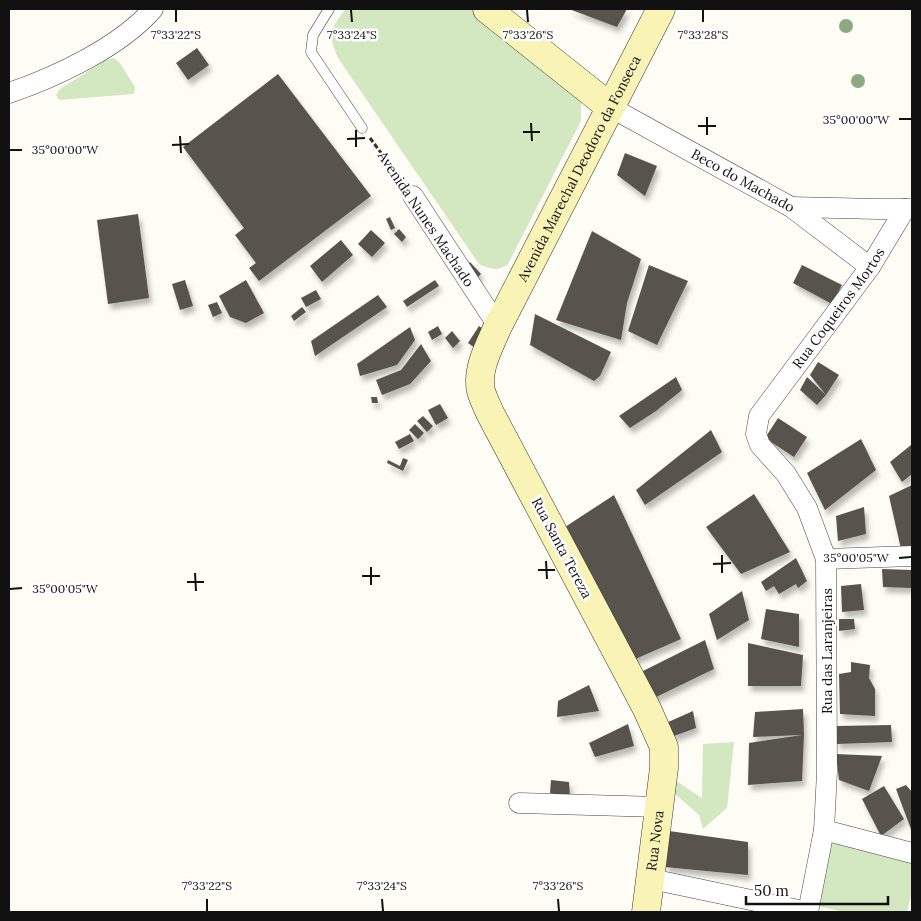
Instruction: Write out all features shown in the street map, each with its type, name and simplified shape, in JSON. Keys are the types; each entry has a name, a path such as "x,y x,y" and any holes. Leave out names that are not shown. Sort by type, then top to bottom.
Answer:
{"street":[{"path":"9,93 50,78 84,60 124,34 153,9"},
{"path":"487,9 610,107"},
{"name":"Avenida Marechal Deodoro da Fonseca","path":"498,326 661,9"},
{"name":"Beco do Machado","path":"610,107 791,207 870,267"},
{"name":"Avenida Nunes Machado","path":"413,196 498,326"},
{"path":"791,207 909,209"},
{"name":"Rua Coqueiros Mortos","path":"769,403 870,267 909,209"},
{"name":"Rua Santa Tereza","path":"498,326 487,350 482,367 480,390 490,413 656,728 664,747 664,768"},
{"name":"Rua das Laranjeiras","path":"769,403 759,416 756,434 760,445 786,474 807,508 826,559 827,772 824,830 808,912"},
{"path":"826,559 912,556"},
{"name":"Rua Nova","path":"646,912 664,768"},
{"path":"519,803 659,807"},
{"path":"824,830 912,852"},
{"path":"651,879 808,912"}],"lane":[{"path":"329,9 314,35 311,52 362,128"}],"path":[{"name":"Avenida Nunes Machado","path":"362,128 413,196"}],"green space":[{"path":"345,9 473,9 578,98 581,103 581,121 508,264 504,267 494,269 479,264 338,58 332,42 332,32"},
{"path":"114,58 120,63 135,87 134,94 59,100 56,95 60,89 106,60"},
{"path":"734,742 727,808 703,829 699,815 674,793 675,780 702,798 703,744"},
{"path":"830,838 912,859 912,892 907,912 845,912 816,906"}],"building":[{"path":"569,9 627,9 617,27"},
{"path":"197,48 209,65 188,80 176,63"},
{"path":"278,74 371,196 259,281 249,268 256,263 235,235 244,228 183,147"},
{"path":"625,153 657,166 645,196 617,175"},
{"path":"138,214 149,298 108,304 97,220"},
{"path":"390,217 395,228 391,230 386,219"},
{"path":"399,229 406,237 402,242 394,234"},
{"path":"371,230 385,243 372,257 358,244"},
{"path":"592,231 641,259 627,303 621,340 556,320"},
{"path":"341,240 353,255 322,282 310,266"},
{"path":"470,262 481,274 476,279 465,267"},
{"path":"649,265 688,281 657,345 628,331"},
{"path":"802,265 842,285 832,304 793,283"},
{"path":"185,280 193,306 180,310 172,284"},
{"path":"246,280 264,313 246,323 230,317 219,296"},
{"path":"435,280 439,286 407,307 403,301"},
{"path":"316,290 321,299 306,307 301,298"},
{"path":"378,295 387,307 315,356 311,341"},
{"path":"217,302 222,313 213,317 208,305"},
{"path":"302,307 306,312 294,321 291,316"},
{"path":"535,314 611,352 600,376 594,381 530,345"},
{"path":"438,326 442,334 432,340 428,332"},
{"path":"479,326 486,331 475,348 468,343"},
{"path":"410,327 415,340 397,365 360,376 357,364"},
{"path":"452,331 460,341 453,348 445,338"},
{"path":"421,344 431,361 410,384 382,395 376,380 401,370"},
{"path":"818,362 839,375 826,395 810,375"},
{"path":"676,377 682,390 656,411 630,428 619,416"},
{"path":"807,377 826,395 817,405 800,390"},
{"path":"371,397 377,397 378,403 372,403"},
{"path":"440,404 448,418 436,425 428,410"},
{"path":"423,416 433,426 427,432 417,421"},
{"path":"778,418 807,437 794,457 765,438"},
{"path":"415,424 424,433 418,439 409,430"},
{"path":"711,430 722,452 645,505 636,490"},
{"path":"410,434 414,441 399,449 395,442"},
{"path":"861,439 876,470 825,510 807,473"},
{"path":"911,445 912,474 902,482 890,462"},
{"path":"403,458 408,460 403,471 387,463 388,460 400,466"},
{"path":"912,485 912,547 901,549 889,496"},
{"path":"754,494 790,552 741,574 706,527"},
{"path":"614,495 681,639 631,661 562,529"},
{"path":"864,507 866,534 838,541 836,516"},
{"path":"796,558 807,581 798,588 796,584 779,594 774,586 766,591 761,582"},
{"path":"882,569 912,570 912,588 883,587"},
{"path":"861,584 864,610 842,612 841,586"},
{"path":"742,591 749,620 717,640 709,614"},
{"path":"766,609 799,614 799,647 761,639"},
{"path":"839,619 854,619 855,629 839,631"},
{"path":"705,640 714,669 652,699 639,673"},
{"path":"748,643 803,655 801,686 748,686"},
{"path":"851,662 870,665 869,678 875,689 875,716 840,714 839,674 851,672"},
{"path":"589,685 599,711 557,717 558,701"},
{"path":"803,709 802,781 748,785 749,743 802,735 753,737 755,712"},
{"path":"693,711 696,728 674,736 666,723"},
{"path":"628,724 634,746 595,757 589,743"},
{"path":"891,725 892,742 837,744 835,726"},
{"path":"836,754 882,756 869,791 839,780"},
{"path":"551,780 569,782 570,797 550,793"},
{"path":"906,785 912,792 912,832 896,789"},
{"path":"884,786 904,819 881,836 862,799"},
{"path":"669,831 748,842 748,875 665,867"}]}
